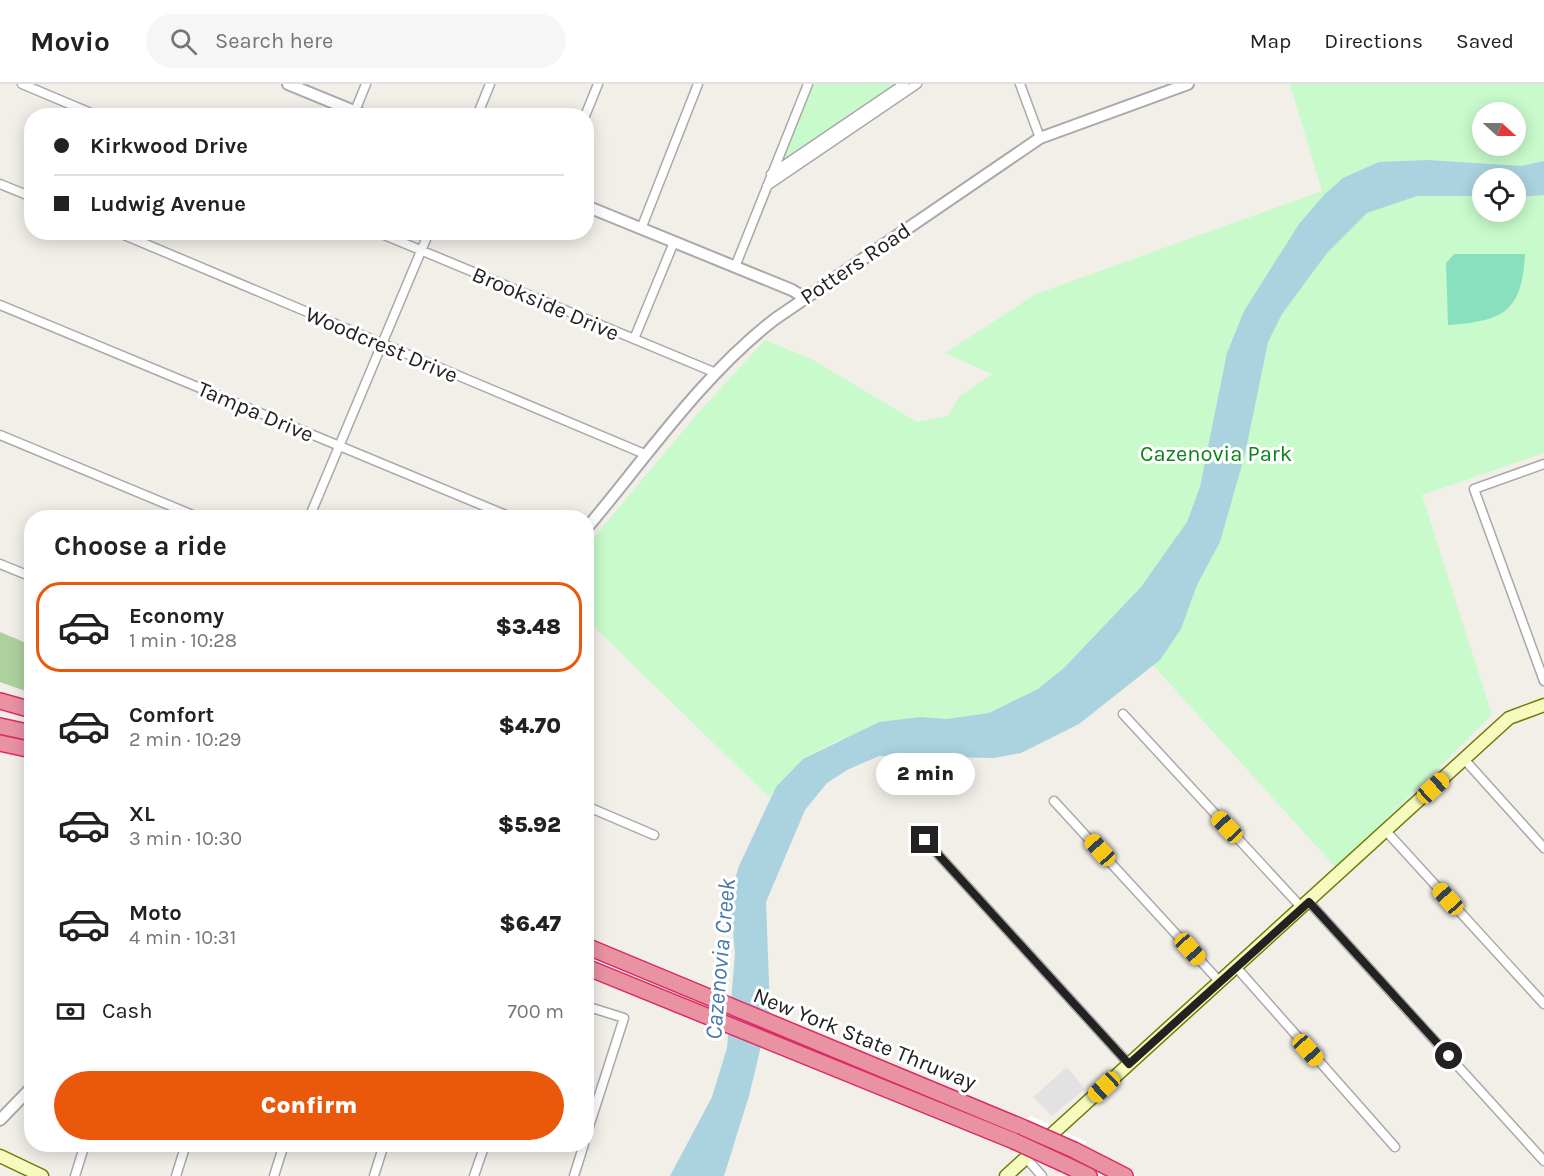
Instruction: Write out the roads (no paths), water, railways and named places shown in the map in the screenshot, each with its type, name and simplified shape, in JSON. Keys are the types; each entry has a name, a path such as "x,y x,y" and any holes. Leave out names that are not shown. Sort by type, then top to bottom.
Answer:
{"highway":[{"path":"0,701 24,708"},
{"path":"0,726 24,731"},
{"path":"0,744 24,748"},
{"name":"New York State Thruway","path":"594,949 694,992 776,1035 1089,1176"},
{"name":"New York State Thruway","path":"594,970 698,1013 776,1035 1024,1128 1125,1176"}],"main road":[{"path":"1006,1176 1509,718 1544,705"},
{"path":"0,1156 42,1176"}],"street":[{"path":"22,84 79,108"},
{"path":"288,84 348,108"},
{"path":"356,108 366,84"},
{"path":"480,108 490,84"},
{"path":"588,108 598,84"},
{"path":"641,229 698,84"},
{"path":"735,267 808,84"},
{"path":"771,174 904,84"},
{"path":"766,186 917,84"},
{"path":"1020,84 1040,138"},
{"name":"Potters Road","path":"594,519 716,373 755,334 1040,138 1188,84"},
{"path":"0,184 24,194"},
{"path":"594,209 792,290 805,298"},
{"name":"Woodcrest Drive","path":"136,240 647,455"},
{"name":"Brookside Drive","path":"396,240 716,373"},
{"path":"312,510 426,240"},
{"path":"634,339 674,242"},
{"name":"Tampa Drive","path":"0,305 494,510"},
{"path":"0,435 181,510"},
{"path":"1544,464 1474,489 1544,681"},
{"path":"0,564 24,574"},
{"path":"1123,714 1544,1161"},
{"path":"1464,759 1544,849"},
{"path":"1054,801 1220,982"},
{"path":"594,809 654,835"},
{"path":"1386,831 1544,1004"},
{"path":"925,840 1129,1064"},
{"path":"1236,967 1395,1147"},
{"path":"594,1009 624,1018 594,1111"},
{"path":"0,1120 24,1095"},
{"path":"75,1176 82,1152"},
{"path":"176,1176 184,1152"},
{"path":"274,1176 282,1152"},
{"path":"374,1176 382,1152"},
{"path":"474,1176 482,1152"},
{"path":"574,1176 582,1152"},
{"path":"1026,1158 1042,1176"}],"water":[{"path":"1427,160 1521,166 1544,161 1544,195 1526,196 1526,168 1472,168 1472,196 1417,196 1367,213 1327,253 1282,314 1268,342 1245,454 1220,542 1197,585 1181,629 1160,660 1079,724 1021,753 994,758 879,756 847,770 827,783 805,810 766,902 770,1009 749,1096 724,1176 670,1176 712,1097 727,1048 735,954 730,896 739,866 776,787 803,759 879,722 921,717 947,719 989,713 1038,689 1064,668 1141,587 1187,522 1200,487 1227,353 1244,311 1299,224 1324,195 1343,178 1379,162"}],"park label":[{"name":"Cazenovia Park","path":"1216,453"}],"water label":[{"name":"Cazenovia Creek","path":"720,959"}]}
